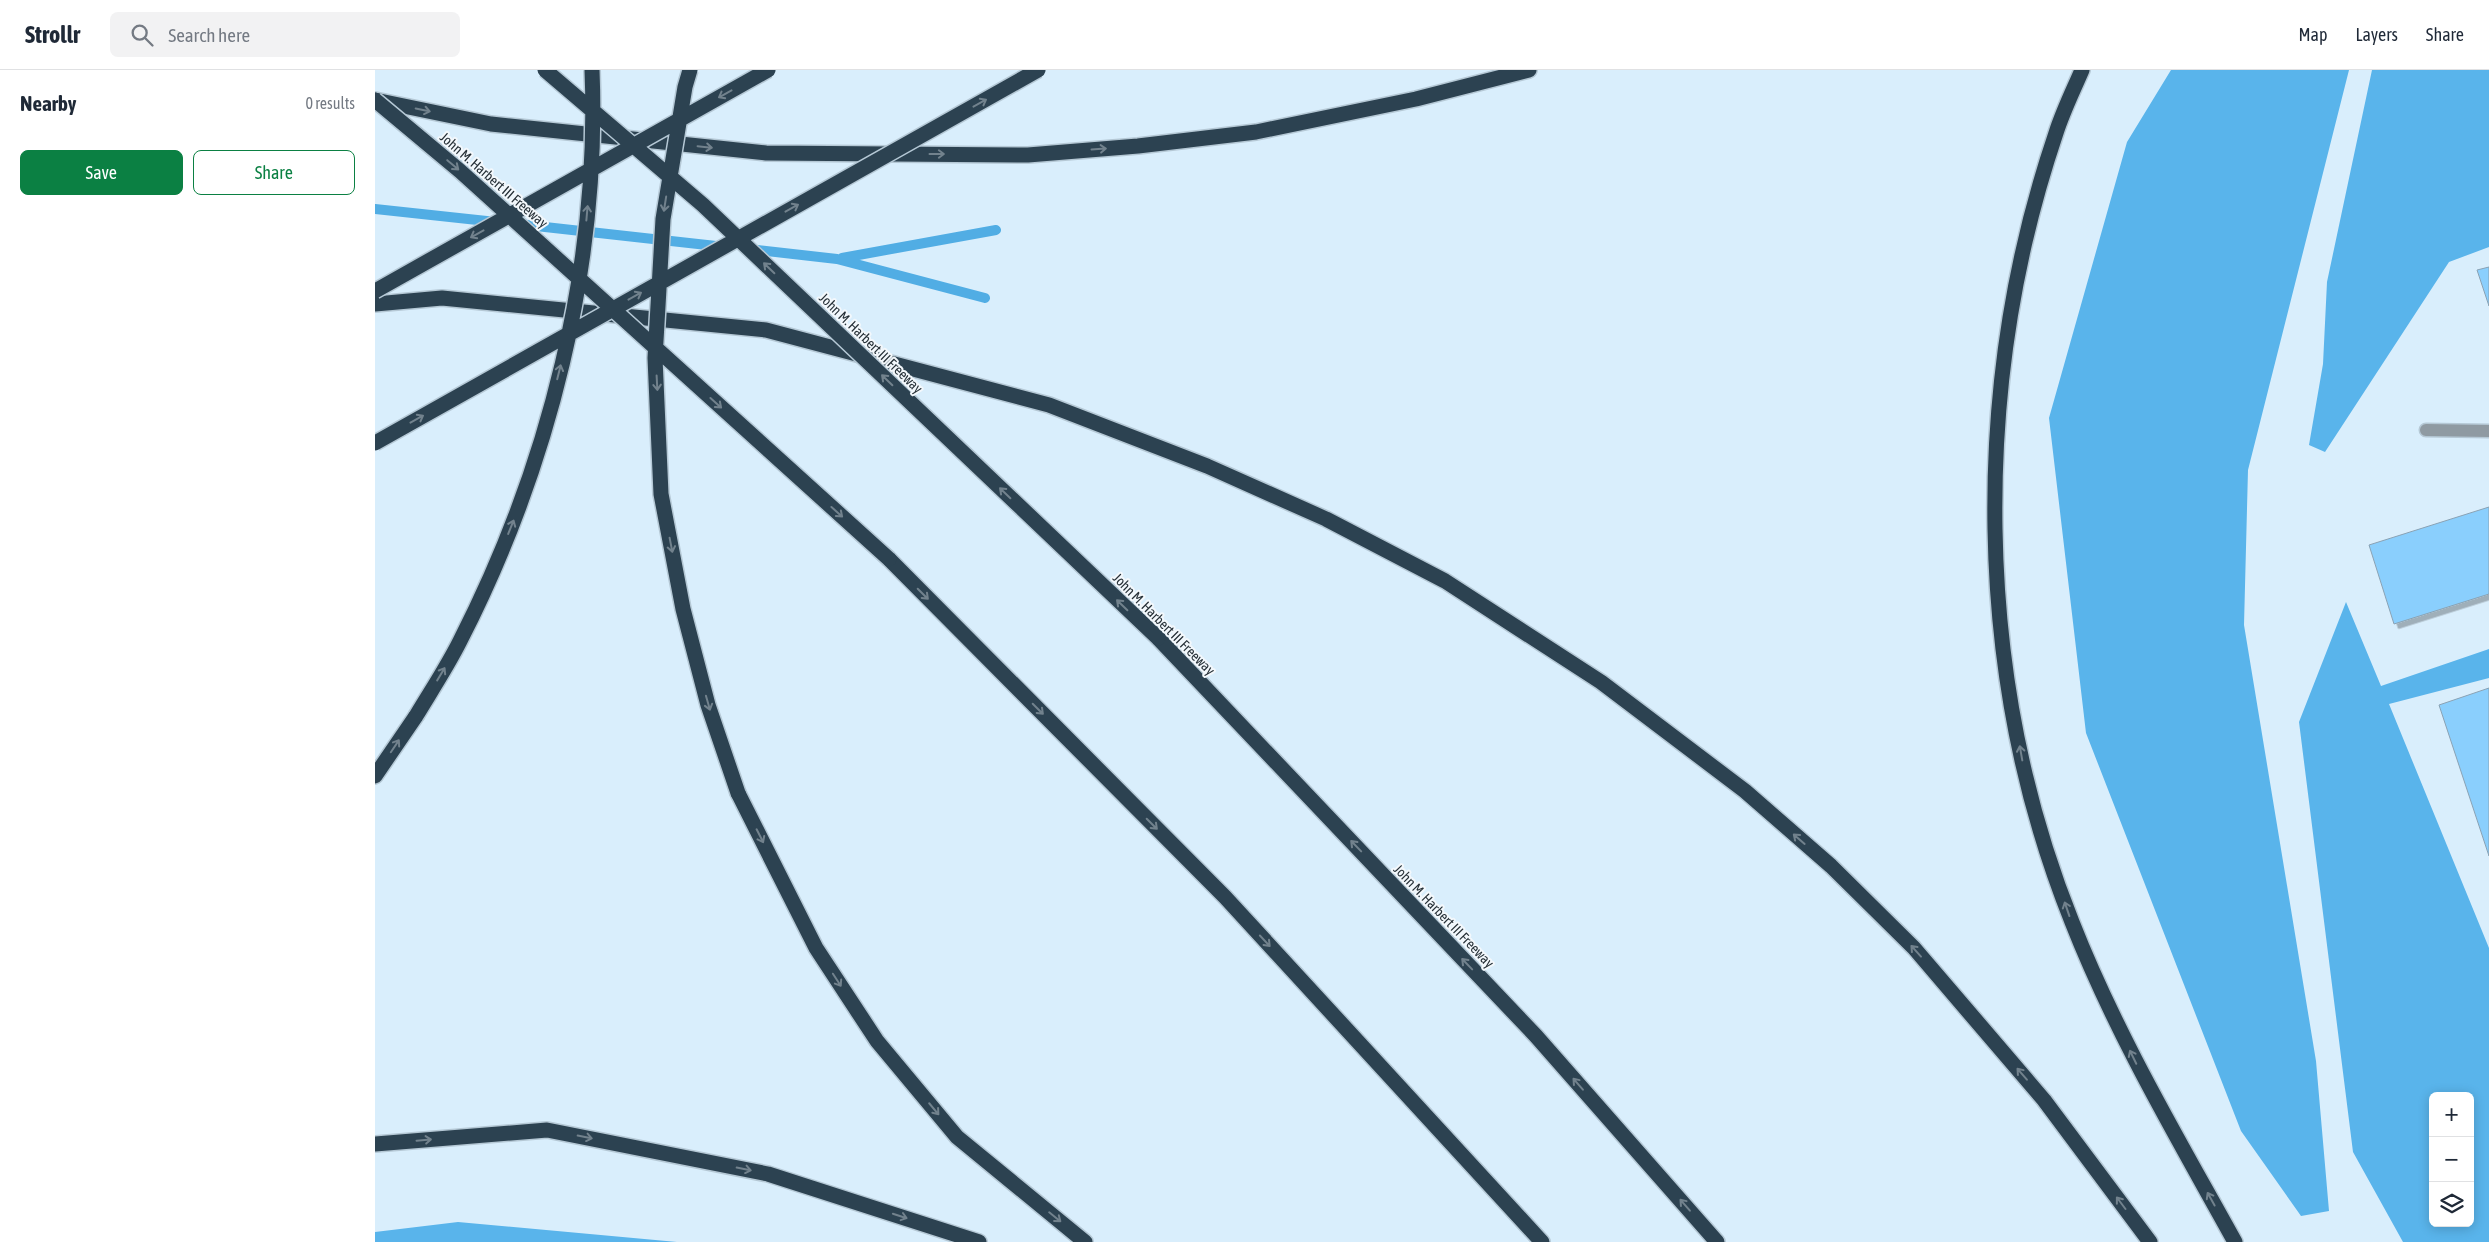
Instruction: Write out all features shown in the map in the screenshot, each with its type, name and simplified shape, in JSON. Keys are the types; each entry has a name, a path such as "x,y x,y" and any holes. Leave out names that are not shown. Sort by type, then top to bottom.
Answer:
{"highway":[{"name":"John M. Harbert III Freeway","path":"545,70 703,205 1158,638 1536,1036 1717,1242"},
{"path":"375,776 416,716 459,642 494,570 522,499 544,429 569,331 586,228 594,126 592,70"},
{"path":"690,70 685,87 663,218 655,358 661,494 683,609 708,705 739,793 816,948 877,1041 957,1137 1085,1242"},
{"path":"375,291 767,70"},
{"path":"375,443 1038,70"},
{"path":"375,100 491,124 766,153 1027,155 1138,146 1256,132 1416,99 1529,70"},
{"path":"2082,70 2056,132 2028,230 2009,325 1996,444 1995,558 2003,652 2022,761 2045,844 2071,920 2104,997 2143,1076 2235,1242"},
{"name":"John M. Harbert III Freeway","path":"375,100 461,171 889,559 1225,897 1542,1242"},
{"path":"375,304 442,298 766,330 1049,405 1207,466 1326,519 1445,581 1601,682 1745,791 1831,866 1914,948 2045,1100 2150,1242"},
{"path":"375,1144 547,1130 768,1174 979,1242"}],"street":[{"path":"2426,430 2489,431"}],"shaded area":[{"path":"2171,70 2349,70 2248,470 2244,625 2316,1061 2329,1211 2301,1216 2241,1131 2086,733 2049,418 2127,142"},
{"path":"2372,70 2489,70 2489,247 2449,262 2325,452 2309,445 2323,364 2327,282"},
{"path":"2346,602 2381,686 2489,649 2489,678 2389,704 2489,948 2489,1242 2403,1242 2353,1152 2299,722"},
{"path":"458,1222 677,1242 375,1242 375,1232"}],"building":[{"path":"2489,267 2489,306 2477,270"},
{"path":"2489,507 2489,594 2394,624 2369,545"},
{"path":"2489,688 2489,856 2439,705"}],"waterway":[{"path":"375,209 496,222"},
{"path":"518,224 725,247"},
{"path":"842,258 996,230"},
{"path":"749,249 837,259 985,298"}]}
